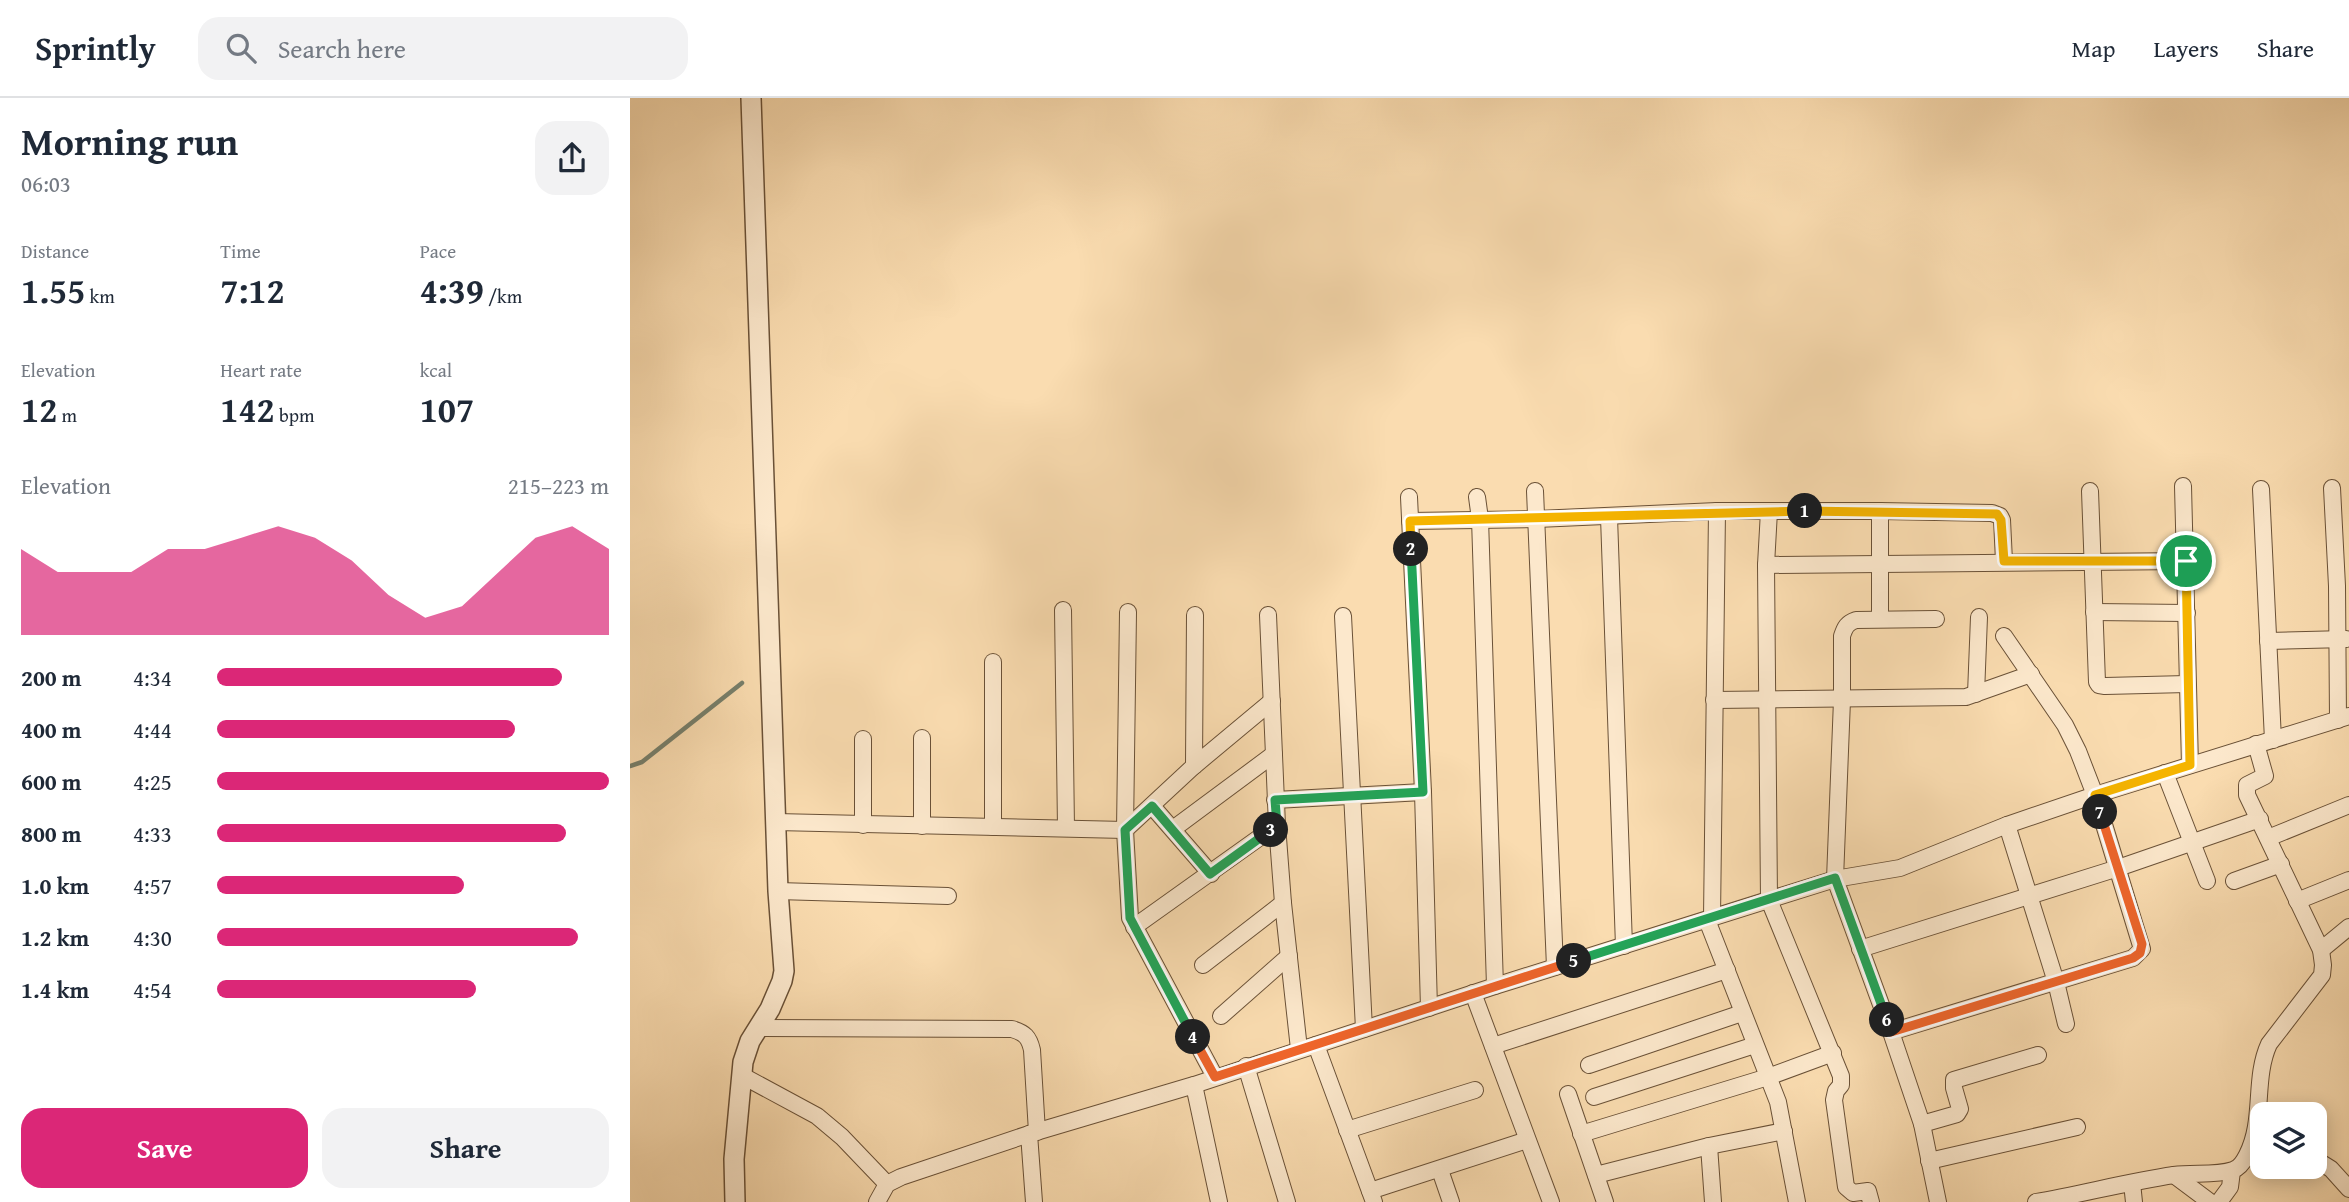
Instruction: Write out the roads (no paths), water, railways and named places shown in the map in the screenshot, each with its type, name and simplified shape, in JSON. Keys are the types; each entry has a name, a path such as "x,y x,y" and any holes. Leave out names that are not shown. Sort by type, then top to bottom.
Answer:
{"street":[{"path":"735,1202 734,1159 741,1075 746,1052 774,1002 782,981 783,954 778,891 751,98"},
{"path":"2183,486 2190,765"},
{"path":"877,1202 887,1184 901,1177 1033,1133 1194,1085 1246,1066 1835,878 1900,868 2007,825 2095,795 2344,718 2343,586 2332,488"},
{"path":"2260,1102 2262,1065 2269,1044 2322,975 2323,965 2321,950 2246,789 2247,785 2265,776 2268,641 2261,489"},
{"path":"1535,491 1555,967"},
{"path":"2090,491 2096,677 2099,685 2187,684"},
{"path":"1409,497 1423,792 1429,1008"},
{"path":"1477,497 1480,519 1494,986"},
{"path":"1410,521 1769,511 1880,510 1997,514 2001,520 2004,561"},
{"path":"1880,510 1880,619"},
{"path":"1769,511 1766,565 1769,900 1841,1076 1841,1085 1834,1100 1846,1187 1853,1193 1868,1191 1871,1202"},
{"path":"1717,512 1710,919 1742,1013 1778,1102 1797,1202"},
{"path":"1609,517 1624,946"},
{"path":"1766,565 2186,561"},
{"path":"1063,610 1066,828"},
{"path":"1128,612 1125,830 1129,908 1134,927 1215,1077"},
{"path":"2094,612 2187,612"},
{"path":"1194,766 1195,615"},
{"path":"1268,615 1275,800 1299,1049"},
{"path":"1343,616 1364,1029"},
{"path":"1976,694 1979,617"},
{"path":"1936,619 1856,620 1845,628 1842,636 1835,878 1922,1124 1938,1202"},
{"path":"1891,1032 2133,958 2143,949 2095,795 2072,738 2004,636"},
{"path":"2268,641 2344,639"},
{"path":"993,662 993,827"},
{"path":"1714,700 1966,698 2031,674"},
{"path":"776,822 1125,830 1194,766 1272,701"},
{"path":"922,738 922,826"},
{"path":"863,740 863,825"},
{"path":"1172,829 1274,754"},
{"path":"2165,773 2207,881"},
{"path":"1275,800 1423,792"},
{"path":"2269,838 2349,805"},
{"path":"1152,806 1210,874"},
{"path":"1860,949 2118,869 2260,819"},
{"path":"1134,927 1277,825"},
{"path":"2007,825 2056,982 2066,1024"},
{"path":"2234,881 2281,864"},
{"path":"2297,901 2349,880"},
{"path":"778,891 948,896"},
{"path":"1203,965 1283,903"},
{"path":"2321,950 2349,927"},
{"path":"1221,1016 1289,956"},
{"path":"1493,1046 1727,970"},
{"path":"1473,993 1551,1202"},
{"path":"1589,1065 1742,1013"},
{"path":"759,1028 1012,1029 1023,1032 1029,1039 1032,1050 1034,1202"},
{"path":"1316,1045 1372,1196 1527,1140"},
{"path":"1594,1097 1755,1045"},
{"path":"1581,1135 1768,1077 1833,1053"},
{"path":"1922,1124 1957,1114 1959,1109 1954,1080 2038,1055"},
{"path":"1246,1066 1287,1202"},
{"path":"741,1075 817,1116 842,1137 887,1184"},
{"path":"1194,1085 1219,1202"},
{"path":"1347,1130 1475,1090"},
{"path":"1568,1094 1605,1202"},
{"path":"1929,1161 2077,1126"},
{"path":"1595,1175 1709,1146 1784,1131"},
{"path":"1709,1146 1713,1202"},
{"path":"2036,1202 2174,1175 2232,1171 2243,1162 2250,1148"},
{"path":"2327,1166 2349,1189"},
{"path":"1440,1170 1451,1202"},
{"path":"2219,1202 2230,1187 2232,1171"},
{"path":"2174,1175 2210,1202"},
{"path":"2133,1183 2134,1202"}],"waterway":[{"path":"630,766 642,762 742,683"}]}
